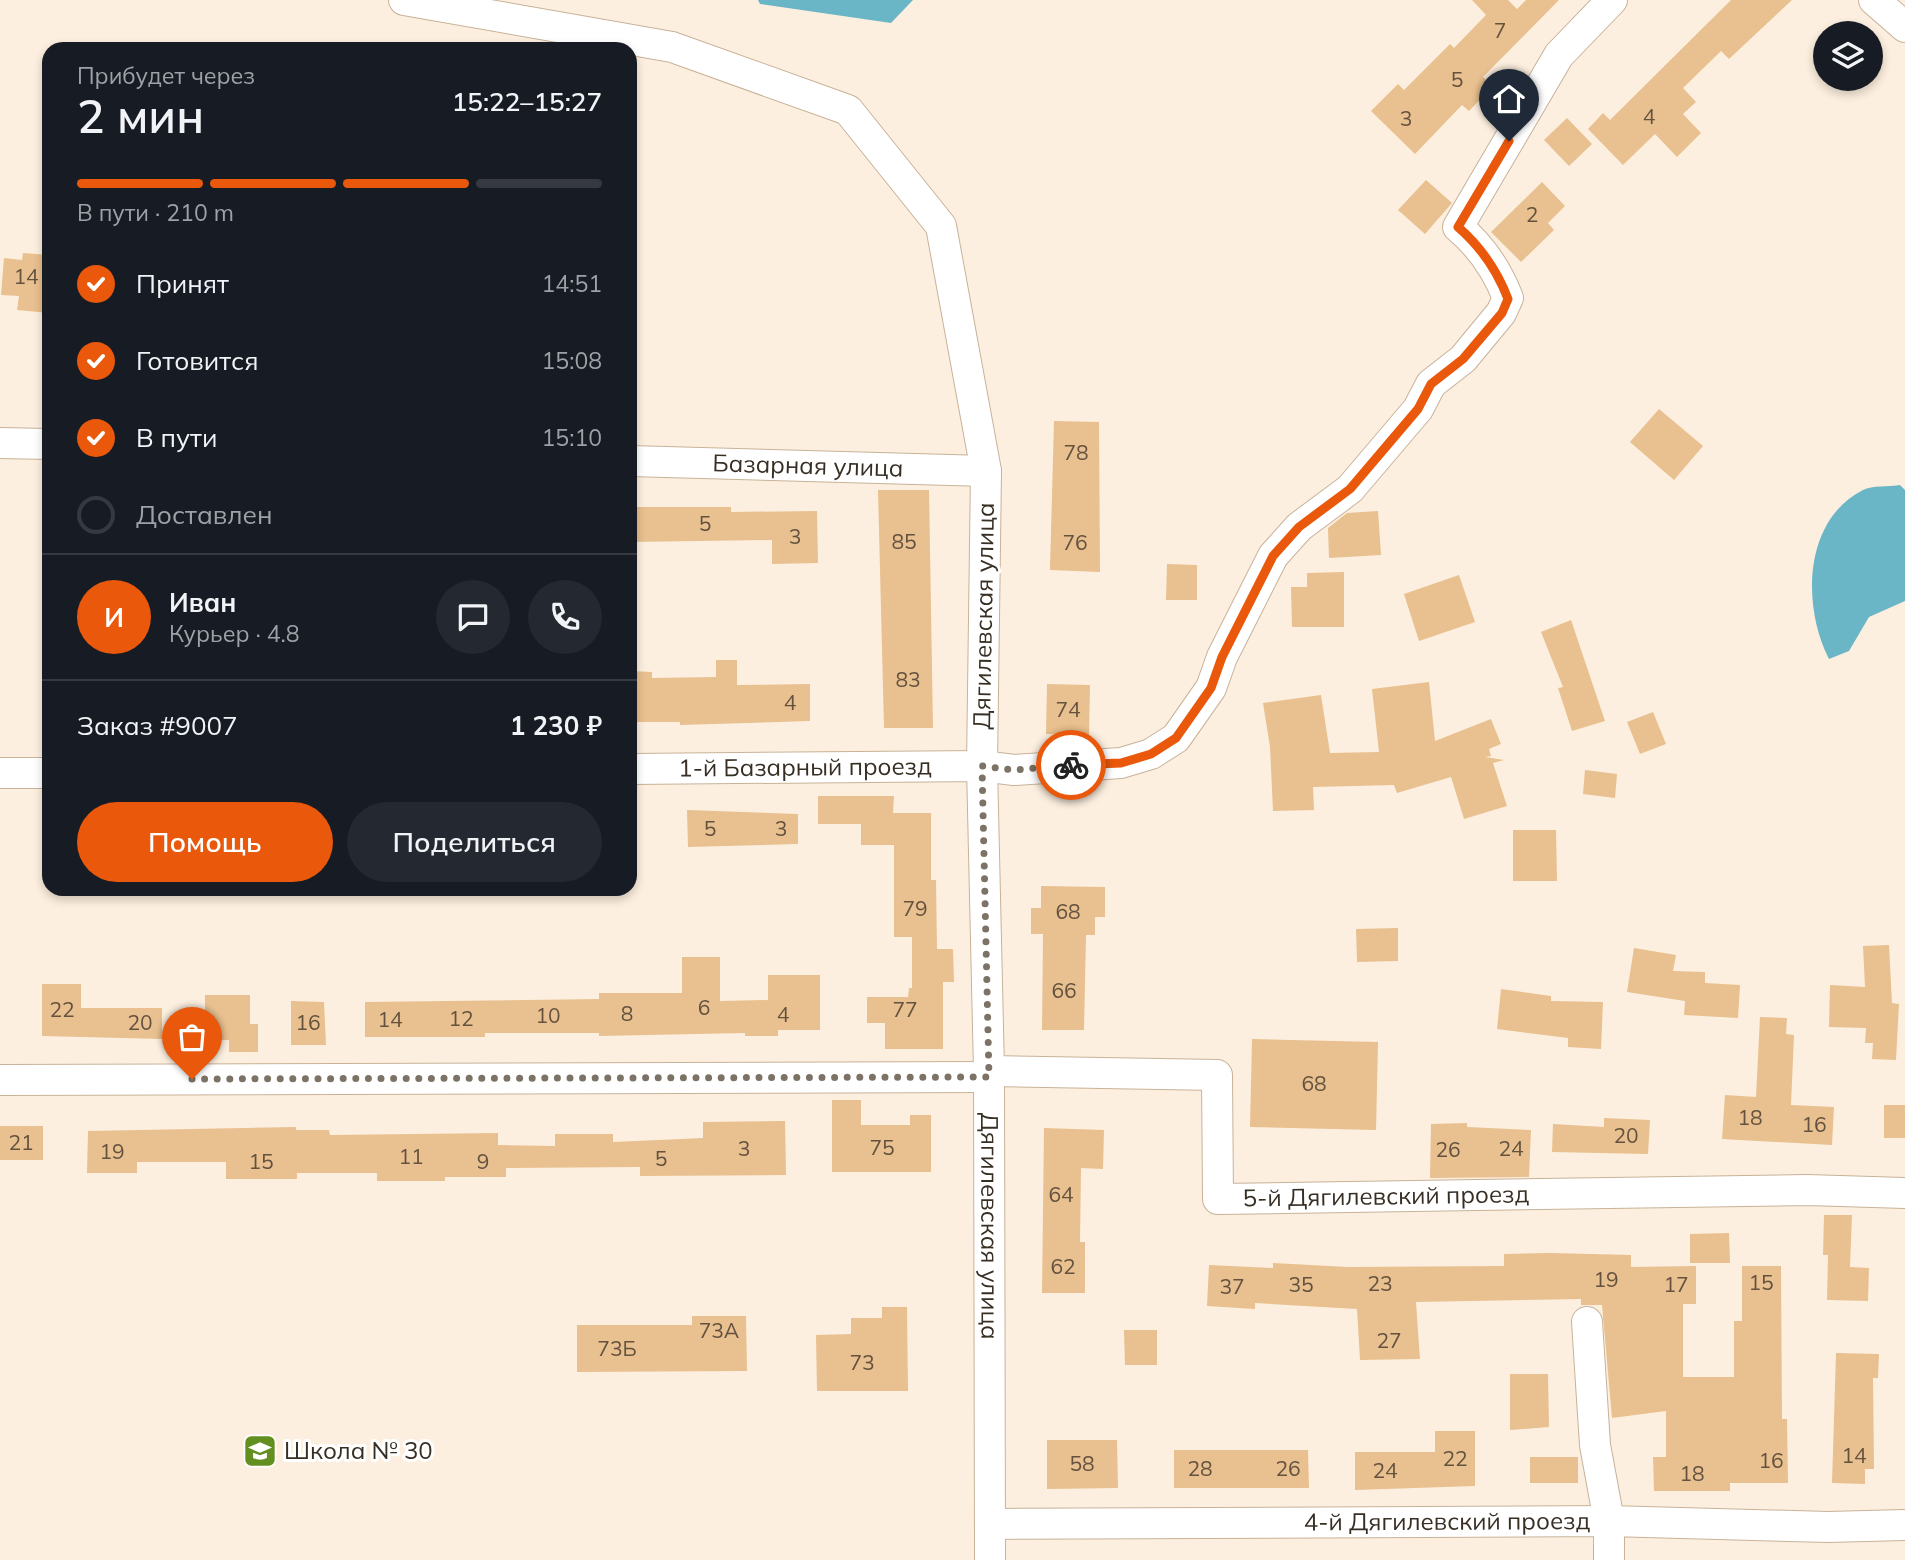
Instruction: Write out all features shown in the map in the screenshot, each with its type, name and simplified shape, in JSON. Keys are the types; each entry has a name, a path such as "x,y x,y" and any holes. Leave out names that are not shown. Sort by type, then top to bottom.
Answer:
{"street":[{"name":"Дягилевская улица","path":"404,0 672,47 848,110 941,226 986,471 982,766 989,1074 990,1560"},
{"name":"1-й Базарный проезд","path":"637,769 982,766 1014,770 1121,763 1151,754 1176,738 1211,688 1222,657 1273,556 1299,527 1350,489 1418,409 1431,384 1453,369 1502,313 1508,299 1500,279 1476,242 1458,227 1559,55 1612,0"},
{"path":"1874,0 1905,27"},
{"path":"0,443 42,444"},
{"name":"Базарная улица","path":"637,461 986,471"},
{"path":"0,773 42,773"},
{"path":"0,1080 989,1074"},
{"name":"5-й Дягилевский проезд","path":"989,1074 1217,1075 1218,1199 1807,1190 1905,1193"},
{"path":"1587,1322 1595,1445 1609,1521 1609,1560"},
{"name":"4-й Дягилевский проезд","path":"990,1524 1609,1521 1828,1527 1905,1525"}],"water":[{"path":"758,0 913,0 891,23 760,4"},
{"path":"1900,485 1905,490 1905,601 1869,617 1849,651 1829,659 1814,615 1813,566 1819,543 1829,522 1843,504 1867,488"}],"building":[{"path":"1472,0 1508,0 1517,9 1526,0 1559,0 1483,77 1493,86 1469,111 1462,105 1415,154 1371,111 1398,84 1404,90 1450,44 1454,48 1486,15"},
{"path":"1731,0 1792,0 1729,59 1721,51 1683,88 1696,102 1683,114 1701,133 1677,157 1655,134 1623,165 1588,129 1603,113 1610,120"},
{"path":"1567,118 1592,144 1569,166 1544,140"},
{"path":"1426,180 1452,203 1425,234 1398,210"},
{"path":"1542,182 1565,206 1548,223 1554,230 1521,262 1491,232"},
{"path":"23,253 42,254 42,312 17,310 19,296 1,295 4,258 22,260"},
{"path":"1659,409 1703,446 1674,480 1630,442"},
{"path":"1054,421 1099,422 1100,572 1050,570"},
{"path":"878,490 929,490 933,728 884,728"},
{"path":"637,507 731,507 731,512 817,511 818,563 772,564 772,540 637,542"},
{"path":"1378,511 1381,555 1329,558 1328,528 1347,513"},
{"path":"1167,564 1197,565 1197,600 1166,600"},
{"path":"1344,572 1344,627 1292,627 1291,587 1307,587 1307,573"},
{"path":"1459,575 1475,622 1419,641 1404,594"},
{"path":"1571,620 1605,721 1572,731 1558,688 1563,687 1541,632"},
{"path":"716,660 737,660 737,685 810,684 810,721 680,725 680,722 637,722 637,671 652,672 652,678 716,677"},
{"path":"1429,682 1435,741 1491,719 1501,744 1489,749 1491,756 1485,757 1504,760 1493,763 1507,806 1464,819 1451,777 1397,793 1394,785 1313,787 1314,810 1273,811 1270,747 1263,703 1321,695 1330,753 1379,752 1372,689"},
{"path":"1047,684 1090,685 1089,735 1046,734"},
{"path":"1653,712 1666,744 1640,754 1627,722"},
{"path":"1585,770 1617,774 1615,798 1583,794"},
{"path":"818,796 894,796 893,813 931,813 931,880 936,880 937,949 953,949 954,982 943,982 943,1049 885,1049 885,1023 867,1023 867,997 908,997 909,988 912,988 912,937 894,937 894,845 861,845 861,824 818,824"},
{"path":"687,810 798,814 798,844 688,847"},
{"path":"1513,830 1556,830 1557,881 1513,881"},
{"path":"1041,886 1105,887 1105,917 1095,917 1095,935 1086,935 1084,1030 1042,1030 1043,934 1031,934 1031,908 1041,908"},
{"path":"1398,928 1398,961 1357,962 1356,929"},
{"path":"1889,945 1892,1003 1899,1004 1896,1060 1872,1059 1873,1043 1865,1043 1866,1028 1829,1027 1830,985 1865,987 1863,946"},
{"path":"1634,948 1676,955 1673,971 1705,972 1705,983 1740,985 1738,1018 1684,1015 1685,1001 1627,992"},
{"path":"682,957 720,957 720,1001 768,1000 768,975 820,975 820,1030 778,1030 778,1036 745,1036 745,1033 599,1036 599,1033 485,1033 485,1037 365,1037 365,1002 599,999 599,993 682,993"},
{"path":"42,984 81,984 81,1008 162,1008 162,1039 42,1036"},
{"path":"1501,989 1551,996 1551,1001 1603,1002 1601,1049 1568,1047 1568,1038 1497,1029"},
{"path":"205,995 250,995 250,1024 258,1024 258,1052 229,1052 229,1040 205,1040"},
{"path":"291,1001 324,1002 326,1045 291,1045"},
{"path":"1760,1017 1787,1018 1786,1034 1794,1035 1791,1105 1834,1107 1832,1145 1722,1139 1725,1095 1756,1097"},
{"path":"1252,1039 1378,1042 1376,1130 1250,1127"},
{"path":"832,1100 861,1100 861,1125 910,1125 910,1115 931,1115 931,1172 832,1172"},
{"path":"1884,1105 1905,1105 1905,1138 1884,1138"},
{"path":"1604,1118 1650,1120 1648,1154 1552,1152 1553,1124 1604,1127"},
{"path":"785,1121 786,1175 640,1176 640,1167 506,1168 506,1177 445,1177 445,1181 377,1181 377,1173 297,1173 297,1179 226,1179 226,1162 137,1162 137,1173 87,1173 88,1131 296,1127 296,1130 329,1130 330,1135 498,1133 498,1145 555,1146 555,1134 613,1134 613,1142 703,1138 703,1122"},
{"path":"1467,1123 1467,1127 1531,1130 1529,1177 1430,1178 1431,1124"},
{"path":"0,1126 43,1126 43,1160 0,1160"},
{"path":"1044,1128 1104,1130 1103,1169 1081,1168 1080,1242 1085,1242 1085,1293 1042,1293"},
{"path":"1824,1215 1852,1215 1850,1267 1869,1268 1868,1301 1827,1300 1828,1255 1823,1255"},
{"path":"1729,1233 1730,1263 1690,1263 1690,1234"},
{"path":"1504,1254 1631,1255 1631,1267 1696,1266 1696,1304 1683,1304 1683,1377 1734,1377 1734,1321 1742,1321 1742,1266 1781,1266 1782,1419 1787,1419 1788,1483 1730,1483 1730,1491 1654,1491 1653,1457 1666,1457 1666,1411 1612,1418 1602,1305 1581,1305 1581,1299 1416,1302 1420,1359 1360,1360 1357,1309 1255,1303 1255,1309 1207,1306 1209,1265 1273,1268 1273,1263 1348,1267 1504,1266"},
{"path":"882,1307 907,1307 908,1391 817,1391 816,1335 851,1334 851,1318 882,1318"},
{"path":"692,1316 746,1316 747,1371 577,1372 577,1325 692,1325"},
{"path":"1124,1330 1157,1330 1157,1365 1125,1365"},
{"path":"1836,1353 1879,1354 1878,1378 1873,1378 1874,1469 1865,1469 1865,1484 1832,1483"},
{"path":"1510,1374 1548,1374 1549,1427 1510,1430"},
{"path":"1435,1431 1475,1431 1475,1486 1355,1490 1355,1452 1435,1452"},
{"path":"1047,1440 1117,1440 1118,1488 1047,1489"},
{"path":"1174,1450 1308,1450 1309,1488 1174,1488"},
{"path":"1530,1457 1578,1457 1578,1483 1530,1483"}],"way so far":[{"path":"192,1079 989,1077 982,766 993,770 1014,770 1071,765"}],"place":[{"name":"Школа № 30","path":"260,1451"}],"route":[{"path":"1071,765 1121,763 1151,754 1176,738 1211,688 1222,657 1273,556 1299,527 1350,489 1418,409 1431,384 1453,369 1502,313 1508,299 1500,279 1476,242 1458,227 1509,141"}]}
